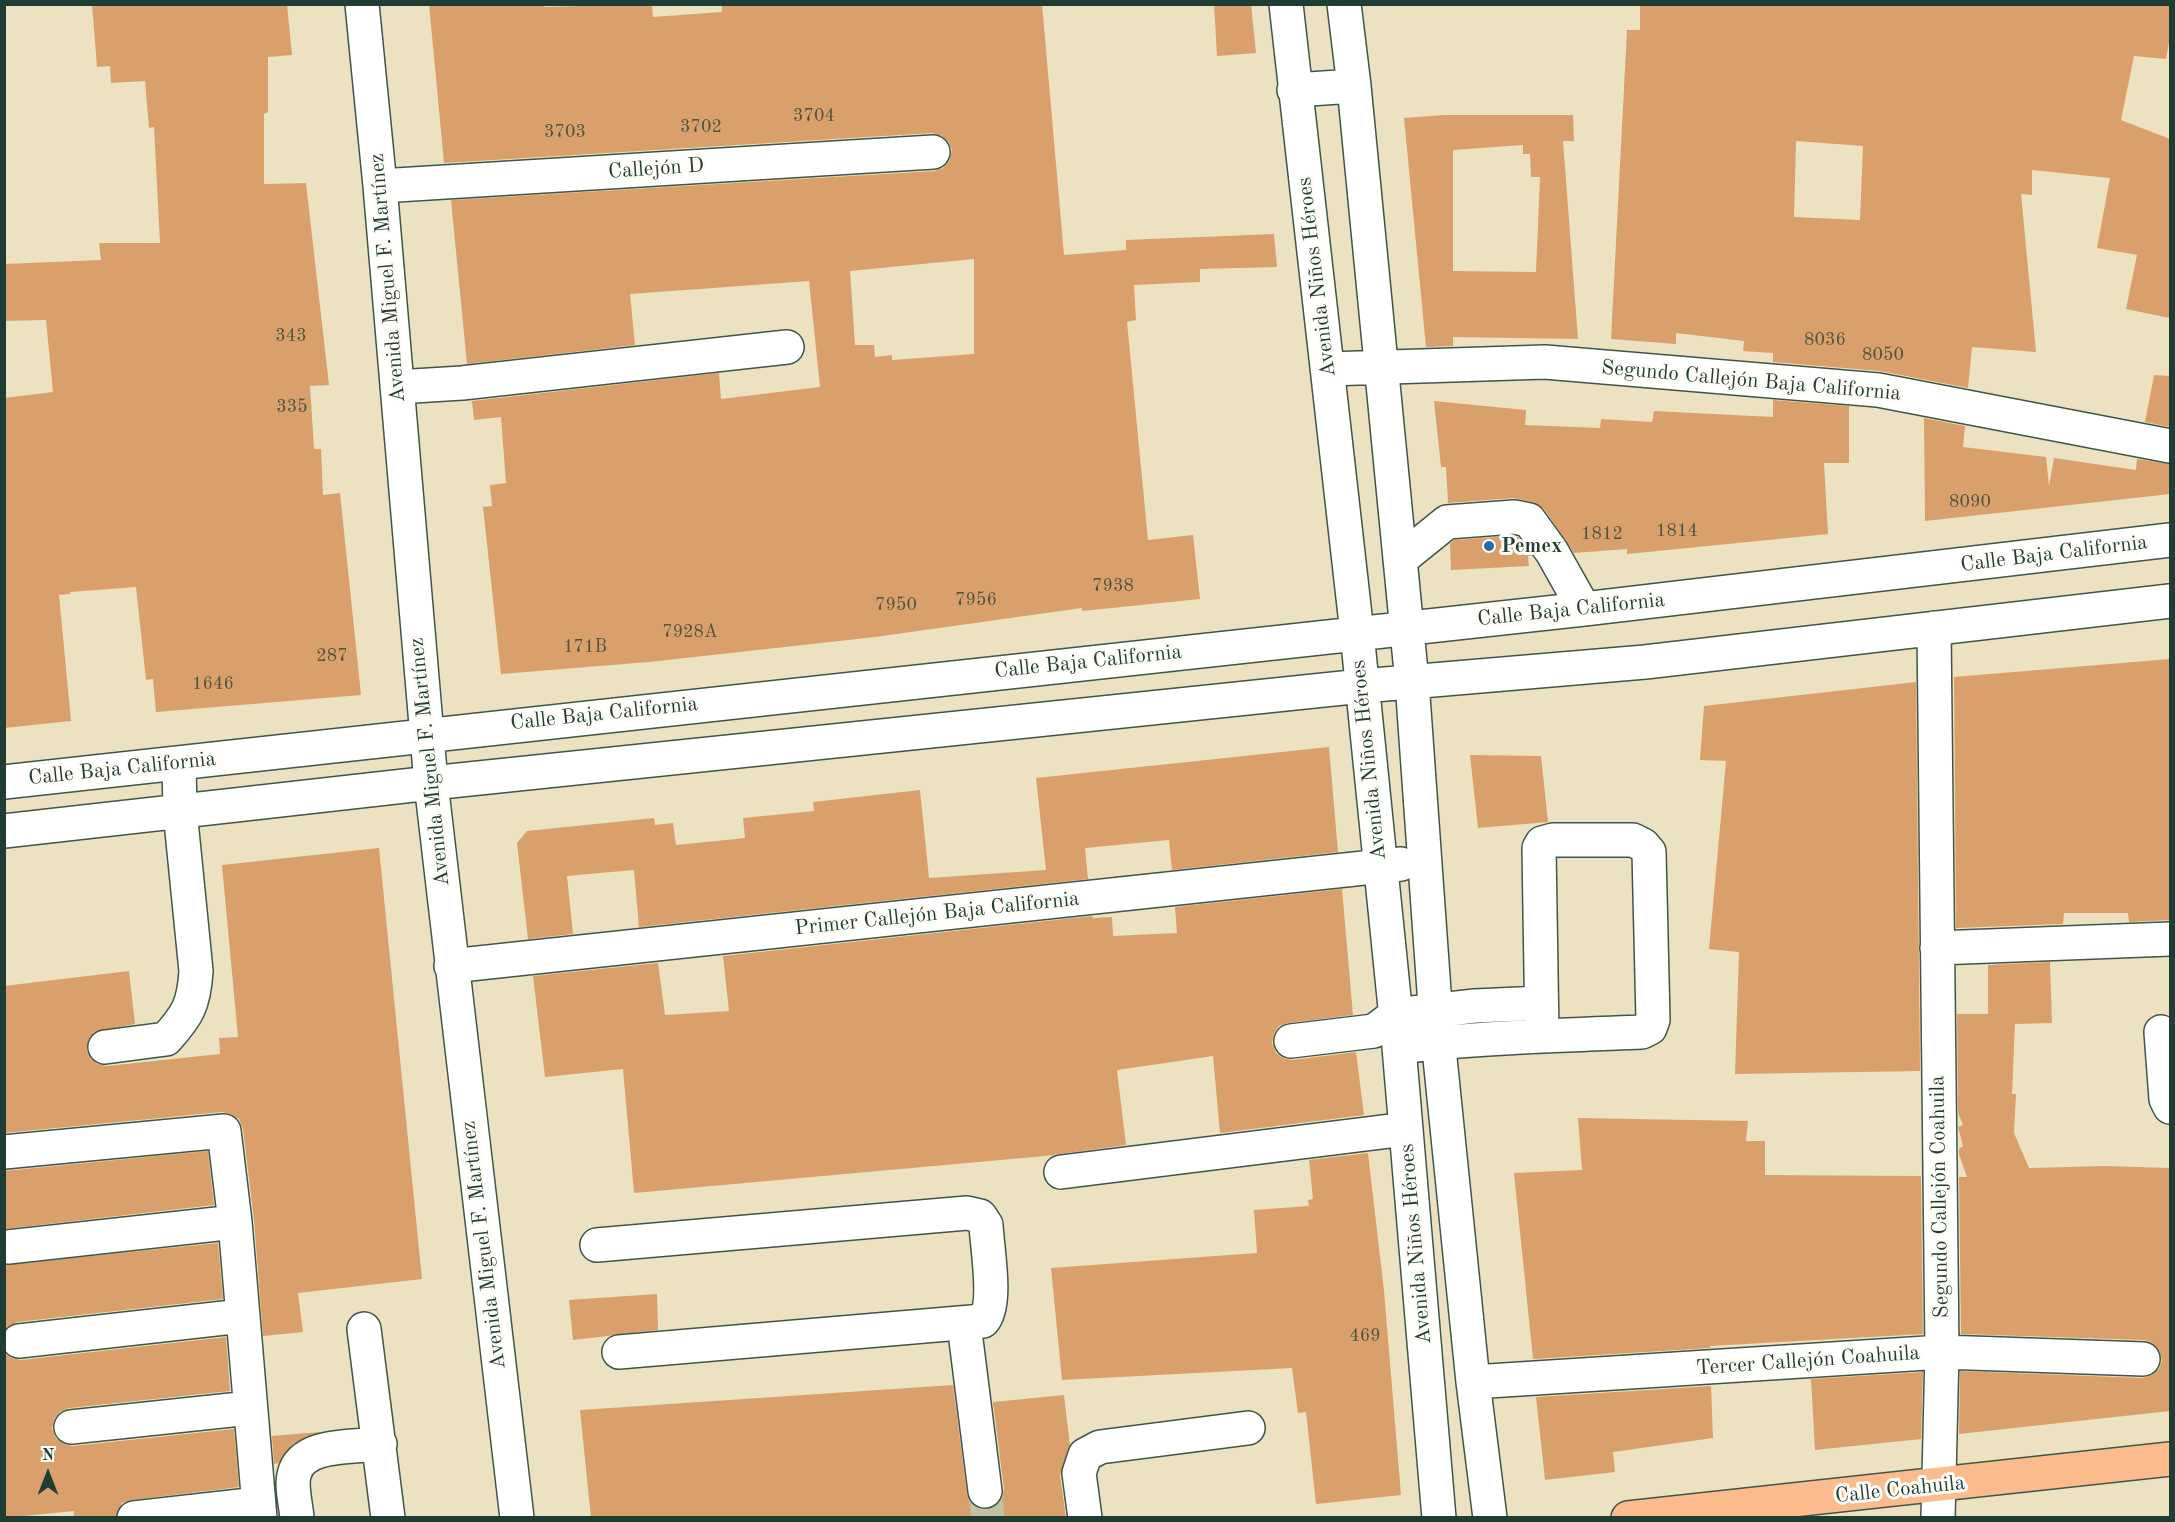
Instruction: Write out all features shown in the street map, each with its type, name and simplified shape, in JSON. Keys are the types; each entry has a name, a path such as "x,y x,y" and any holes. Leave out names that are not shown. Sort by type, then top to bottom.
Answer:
{"main road":[{"name":"Calle Coahuila","path":"1628,1518 1940,1502 2170,1459"}],"street":[{"name":"Avenida Miguel F. Martínez","path":"362,4 380,186 431,783 517,1518"},
{"name":"Avenida Niños Héroes","path":"1286,4 1357,633 1380,866 1390,1031 1406,1129 1439,1518"},
{"name":"Avenida Niños Héroes","path":"1344,4 1412,682 1438,1042 1473,1382 1490,1518"},
{"path":"1294,90 1354,86"},
{"name":"Callejón D","path":"380,186 933,152"},
{"path":"397,387 462,383 787,347"},
{"name":"Segundo Callejón Baja California","path":"1328,369 1545,362 1878,390 2170,446"},
{"path":"1400,560 1447,522 1514,517 1529,520 1552,552 1584,609"},
{"name":"Calle Baja California","path":"4,782 1584,609 2170,540"},
{"path":"4,831 431,783 1362,686 1645,662 2170,601"},
{"name":"Segundo Callejón Coahuila","path":"1934,628 1942,1352 1940,1502"},
{"path":"105,1047 166,1039 186,1018 195,997 196,971 180,811 178,764"},
{"path":"1291,1041 1390,1031 1438,1042 1542,1035 1642,1032 1650,1028 1653,1020 1648,852 1643,845 1634,840 1553,840 1539,848 1542,1035"},
{"name":"Primer Callejón Baja California","path":"451,966 1424,861"},
{"path":"1937,948 2170,939"},
{"path":"1390,1031 1435,1010 1541,1003"},
{"path":"2161,1032 2166,1099 2170,1107"},
{"path":"1061,1172 1406,1129"},
{"path":"4,1152 224,1131 235,1222 259,1511 135,1518"},
{"path":"597,1245 968,1213 980,1216 986,1225 991,1302 989,1315 982,1322 619,1352"},
{"path":"8,1247 235,1222"},
{"path":"20,1341 242,1316"},
{"path":"964,1324 985,1491"},
{"path":"364,1329 388,1518"},
{"name":"Tercer Callejón Coahuila","path":"1473,1382 1942,1352 2143,1359"},
{"path":"71,1427 250,1407"},
{"path":"1084,1518 1079,1473 1085,1455 1100,1447 1248,1428"},
{"path":"297,1518 293,1477 300,1461 311,1453 380,1444"}],"building":[{"path":"92,4 287,4 292,55 268,57 268,112 264,114 264,184 306,183 329,385 310,386 314,449 321,449 323,495 340,493 361,695 156,712 153,679 146,680 136,587 70,592 70,594 59,595 71,721 4,728 4,398 53,392 46,320 4,321 4,264 101,260 99,243 160,243 154,127 149,128 145,81 111,83 110,66 97,67"},
{"path":"429,4 544,4 544,7 652,4 653,17 722,12 722,4 1042,4 1064,255 1126,250 1126,240 1274,234 1277,267 1200,269 1200,282 1134,285 1136,320 1127,322 1148,540 1193,535 1200,599 1082,611 1082,608 875,637 649,662 501,674 483,507 492,506 490,485 506,483 501,417 474,420 472,401 719,373 721,399 820,387 809,281 630,294 635,345 467,364 451,200 934,171 943,168 949,161 952,150 949,142 942,136 932,133 444,163","holes":["974,259 974,354 892,360 892,355 875,357 874,345 855,345 850,271"]},
{"path":"1214,4 1251,4 1256,53 1217,56"},
{"path":"1640,4 2170,4 2170,37 2166,59 2134,56 2121,120 2170,139 2170,318 2126,309 2137,255 2097,248 2110,178 2032,170 2032,195 2021,194 2036,352 1972,347 1968,388 1880,371 1773,362 1773,353 1743,351 1744,341 1676,333 1676,344 1611,339 1627,30 1640,30","holes":["1796,141 1863,146 1860,220 1794,217"]},
{"path":"1444,115 1573,115 1574,141 1563,141 1578,339 1453,337 1453,346 1426,347 1404,118","holes":["1523,145 1523,154 1530,154 1531,177 1540,177 1536,272 1453,271 1453,150"]},
{"path":"2154,375 2170,376 2170,427 2145,422"},
{"path":"1773,400 1849,406 1849,463 1824,463 1828,534 1627,554 1627,549 1574,553 1544,509 1533,502 1513,498 1448,503 1446,467 1441,467 1434,401 1526,410 1525,425 1600,428 1601,419 1652,422 1654,411 1773,417"},
{"path":"1924,418 1965,426 1963,447 2046,457 2049,486 2054,458 2136,470 2137,459 2170,464 2170,494 1925,521"},
{"name":"Pemex","path":"1518,537 1532,556 1528,556 1529,566 1451,570 1450,544 1454,540"},
{"path":"2170,659 2170,920 2129,922 2128,913 2064,913 2063,924 1956,928 1954,677"},
{"path":"1916,682 1920,1071 1735,1074 1739,952 1709,949 1726,761 1700,760 1704,706"},
{"path":"1329,747 1338,852 1172,870 1169,840 1085,848 1088,879 639,927 634,870 567,876 573,934 528,939 517,843 527,831 654,818 655,825 673,823 676,845 745,838 743,818 814,811 813,802 920,790 929,878 1046,870 1036,778"},
{"path":"1470,755 1541,756 1548,822 1478,828"},
{"path":"379,848 422,1279 298,1293 303,1332 263,1336 254,1220 243,1129 239,1119 222,1112 4,1133 4,986 129,971 135,1024 94,1032 88,1040 87,1050 91,1059 107,1066 220,1054 219,1038 238,1037 222,865"},
{"path":"1342,889 1353,1015 1279,1026 1274,1033 1272,1043 1276,1053 1283,1058 1293,1060 1356,1052 1364,1115 1220,1133 1213,1056 1117,1070 1126,1145 1045,1156 634,1193 623,1069 545,1077 533,976 658,963 665,1015 729,1011 723,956 1092,916 1093,918 1112,917 1113,936 1177,933 1175,907"},
{"path":"2050,962 2052,1023 2015,1024 2012,1094 2016,1094 2014,1133 2029,1168 2105,1166 2170,1168 2170,1411 1959,1434 1960,1371 2142,1378 2152,1375 2159,1369 2162,1360 2159,1350 2152,1343 2144,1340 1961,1334 1959,1177 1967,1177 1959,1154 1959,1149 1963,1146 1958,1127 1963,1125 1958,1113 1957,1014 1988,1014 1988,965"},
{"path":"1578,1118 1748,1121 1746,1141 1765,1141 1765,1175 1921,1176 1923,1334 1533,1359 1514,1173 1582,1170"},
{"path":"208,1151 214,1205 4,1229 4,1171"},
{"path":"1368,1153 1384,1291 1401,1495 1316,1504 1306,1412 1298,1413 1292,1368 1062,1380 1051,1268 1257,1253 1254,1210 1309,1206 1308,1200 1313,1199 1309,1160"},
{"path":"218,1243 223,1299 17,1322 4,1330 4,1265"},
{"path":"657,1294 658,1330 573,1340 569,1300"},
{"path":"226,1337 230,1391 69,1408 60,1412 54,1419 52,1428 56,1438 64,1444 73,1446 234,1429 239,1487 131,1500 122,1503 116,1518 74,1518 74,1511 4,1518 4,1353 21,1360"},
{"path":"1923,1372 1921,1439 1815,1450 1811,1379"},
{"path":"953,1385 967,1494 970,1503 987,1510 997,1506 1002,1499 1004,1489 993,1402 1064,1395 1070,1446 1060,1475 1066,1518 591,1518 580,1410"},
{"path":"1711,1386 1713,1438 1613,1452 1615,1472 1545,1480 1536,1397"},
{"path":"321,1432 294,1443 279,1463 274,1464 272,1436"}],"tunnel":[{"path":"985,1491 988,1518"}],"place":[{"name":"Pemex","path":"1489,546"}]}
